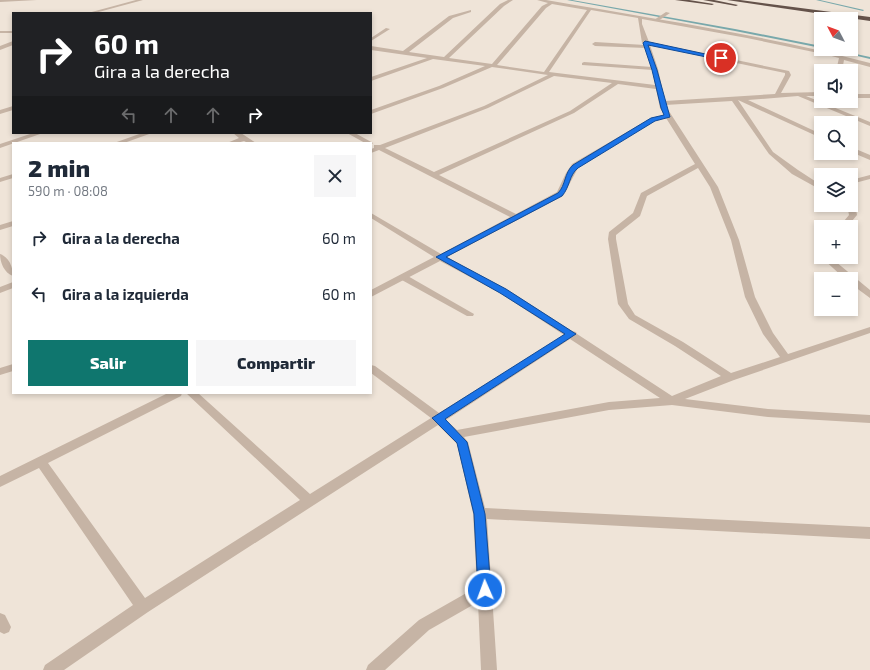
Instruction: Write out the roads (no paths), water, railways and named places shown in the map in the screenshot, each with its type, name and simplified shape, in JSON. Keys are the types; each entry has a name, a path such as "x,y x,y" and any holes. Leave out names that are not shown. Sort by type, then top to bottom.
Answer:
{"highway":[{"path":"677,0 814,16"},
{"path":"705,0 757,9"},
{"path":"729,0 870,19"},
{"path":"858,21 870,23"}],"street":[{"path":"0,1 35,0"},
{"path":"136,0 141,0"},
{"path":"94,12 141,0"},
{"path":"446,59 502,5 511,0"},
{"path":"539,0 656,20 842,57 870,65"},
{"path":"372,112 441,87 491,66 544,7 552,2"},
{"path":"545,74 590,9"},
{"path":"404,53 451,17 469,11"},
{"path":"656,20 668,13"},
{"path":"640,17 646,45 655,70 662,103 668,116 698,165 714,187 732,234 750,297 768,334 786,358"},
{"path":"372,39 388,29"},
{"path":"0,32 12,32"},
{"path":"0,48 12,43"},
{"path":"595,44 646,45 787,72 788,75 777,95"},
{"path":"372,48 545,74 658,87"},
{"path":"372,52 378,49"},
{"path":"372,79 433,57"},
{"path":"840,64 842,57"},
{"path":"584,64 655,70"},
{"path":"372,151 464,116 529,88 553,75"},
{"path":"434,175 572,112 616,83"},
{"path":"795,94 870,124"},
{"path":"662,103 814,94"},
{"path":"858,96 870,97"},
{"path":"737,99 814,133"},
{"path":"737,99 772,153 795,172 814,184"},
{"path":"0,112 12,108"},
{"path":"372,293 560,194 565,189 570,171 575,166 653,119 668,116"},
{"path":"12,142 37,134"},
{"path":"120,142 145,134"},
{"path":"238,134 251,142"},
{"path":"352,134 368,142"},
{"path":"233,142 245,138"},
{"path":"0,146 12,142"},
{"path":"372,144 516,217"},
{"path":"858,152 870,158"},
{"path":"698,165 644,195 637,214 612,234 612,239 623,304 632,317 679,344 730,377"},
{"path":"0,180 12,176"},
{"path":"858,180 870,177"},
{"path":"372,216 440,257 503,291 572,334 672,401"},
{"path":"0,228 12,223"},
{"path":"0,257 12,272"},
{"path":"833,264 841,272"},
{"path":"0,290 12,285"},
{"path":"858,286 870,296"},
{"path":"672,401 730,377 870,330"},
{"path":"51,670 143,607 572,334"},
{"path":"0,372 12,367"},
{"path":"372,369 438,418 462,442 480,514 489,670"},
{"path":"0,482 175,394"},
{"path":"192,394 310,502"},
{"path":"455,435 608,406 672,401 768,413 870,419"},
{"path":"40,462 143,607"},
{"path":"480,514 870,533"},
{"path":"374,670 424,625 485,590"}],"lane":[{"path":"404,277 470,314"}],"waterway":[{"path":"568,0 814,46"},
{"path":"817,0 863,10"},
{"path":"858,55 870,58"}]}
